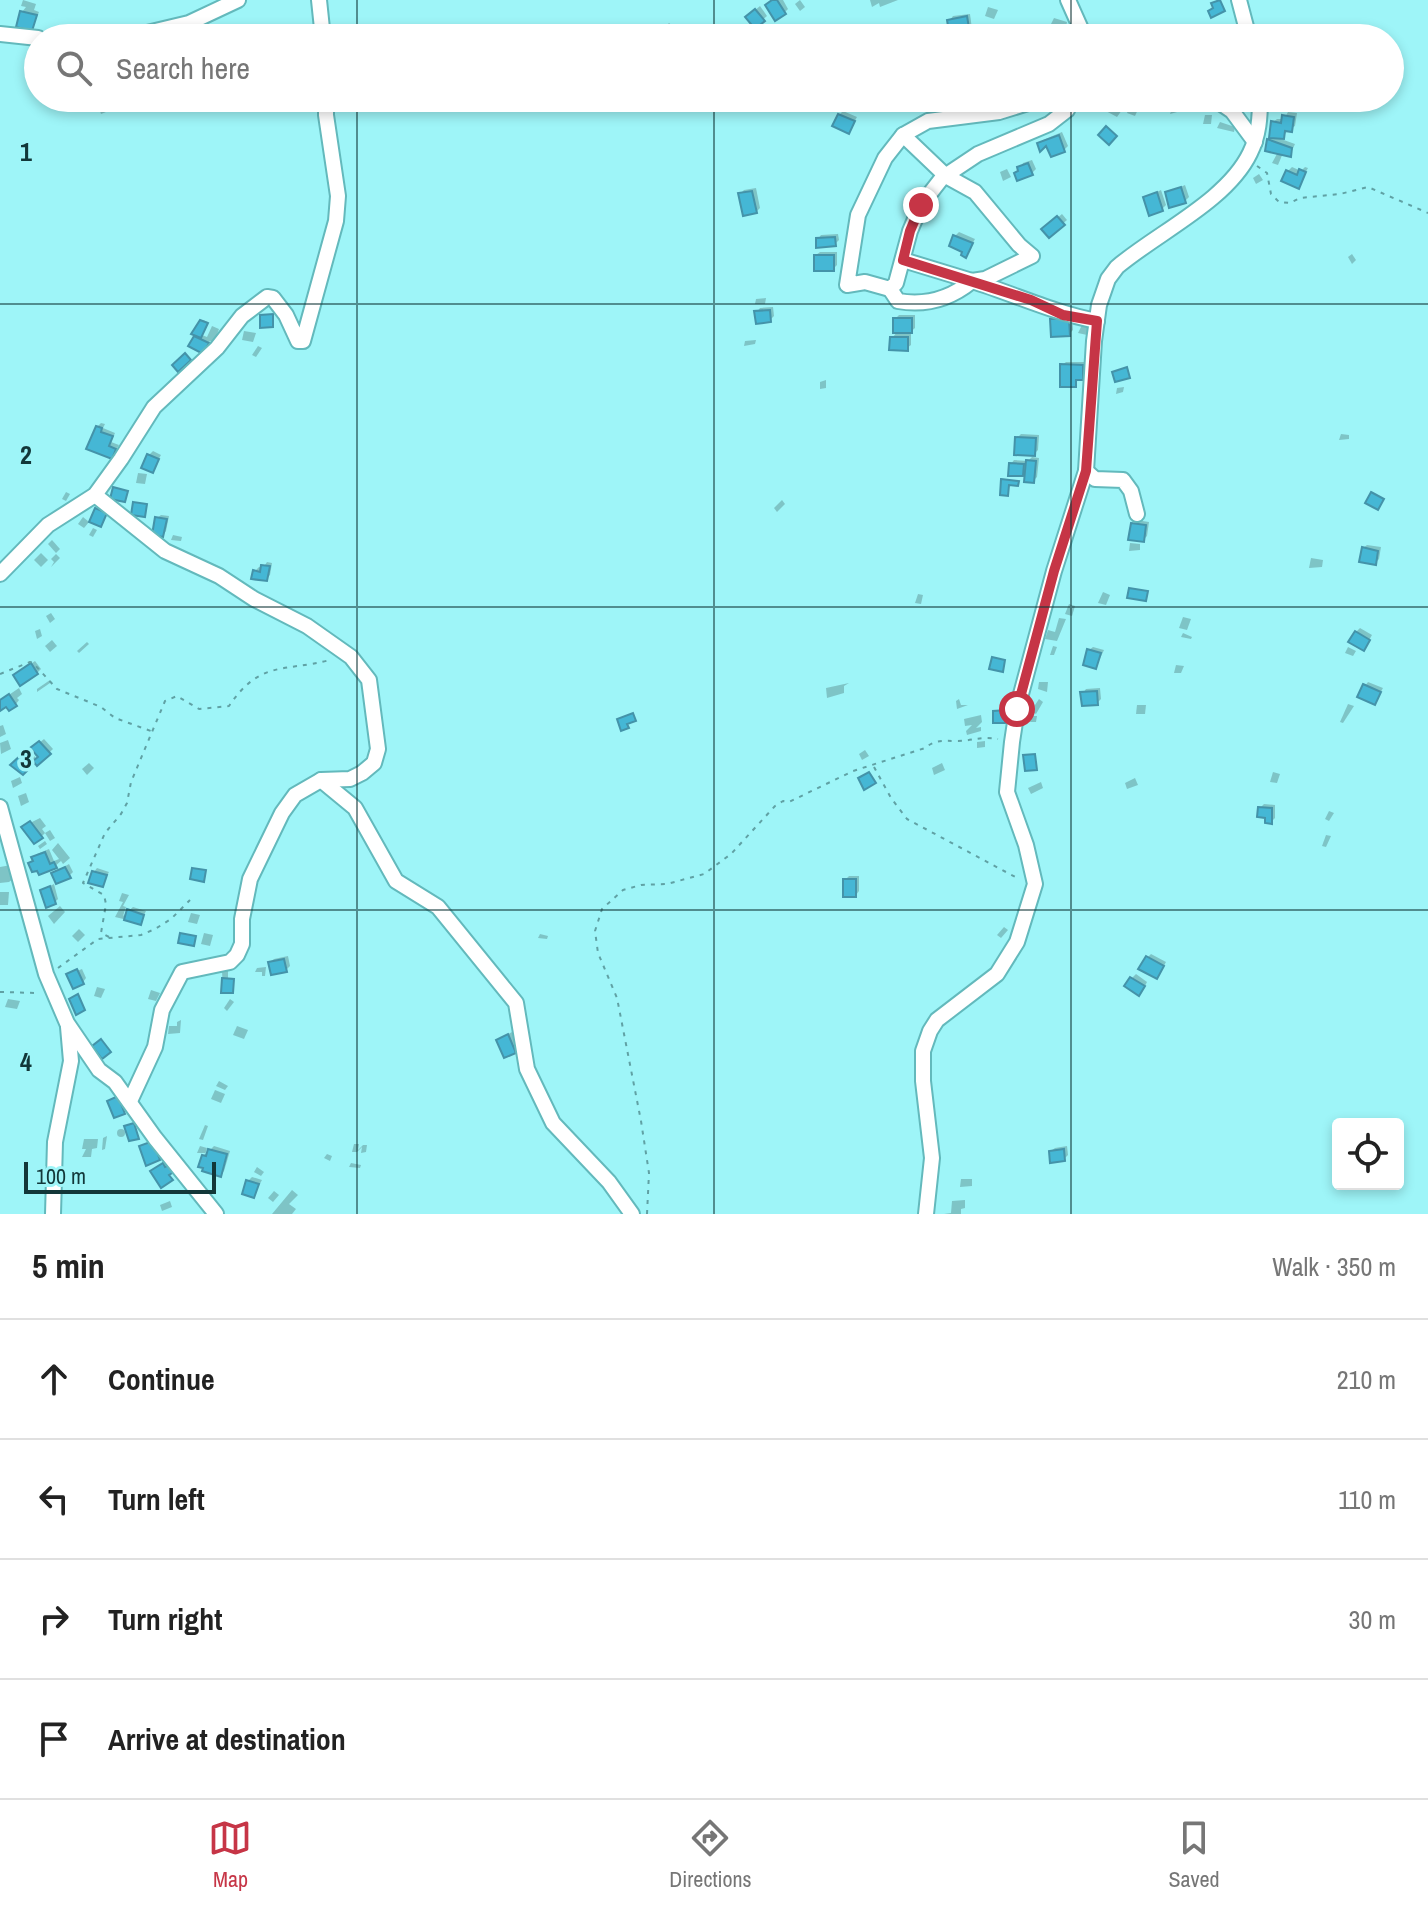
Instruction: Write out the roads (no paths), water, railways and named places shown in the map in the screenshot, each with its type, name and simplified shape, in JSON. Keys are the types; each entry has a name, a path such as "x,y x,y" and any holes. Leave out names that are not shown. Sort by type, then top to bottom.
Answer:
{"street":[{"path":"185,24 238,0"},
{"path":"319,0 322,24"},
{"path":"1068,0 1079,24"},
{"path":"1239,0 1245,24"},
{"path":"0,34 24,37"},
{"path":"0,574 48,525 95,495 154,407 217,348 242,316 267,297 277,301 298,341 303,341 336,221 338,196 327,112"},
{"path":"903,135 946,176 975,192 1032,256 985,279 972,281 945,298 917,304 898,301 890,289 865,282 847,285 858,215 885,158 903,135 928,121 999,112"},
{"path":"890,289 896,283 910,231 921,205 946,176 978,154 1049,124 1064,112"},
{"path":"1233,112 1252,148"},
{"path":"926,1214 932,1158 923,1081 923,1051 937,1020 997,974 1017,942 1035,884 1026,845 1007,792 1012,742 1017,709 1050,585 1086,471 1097,321 1108,279 1117,267 1201,208 1232,178 1252,148 1260,125 1260,112"},
{"path":"903,260 1049,306 1063,315 1097,321"},
{"path":"1086,471 1095,479 1123,480 1131,491 1137,514"},
{"path":"95,495 165,551 219,576 254,599 307,626 351,657 369,680 378,749 374,763 362,773 350,779 321,780 295,795 282,813 250,879 242,919 242,944 237,955 230,962 182,972 162,1010 155,1047 130,1101"},
{"path":"321,780 355,808 396,881 438,907 516,1003 527,1069 553,1123 609,1182 632,1214"},
{"path":"0,807 46,974 67,1023 99,1070 115,1082 216,1214"},
{"path":"53,1214 55,1142 71,1061 67,1023"}]}
